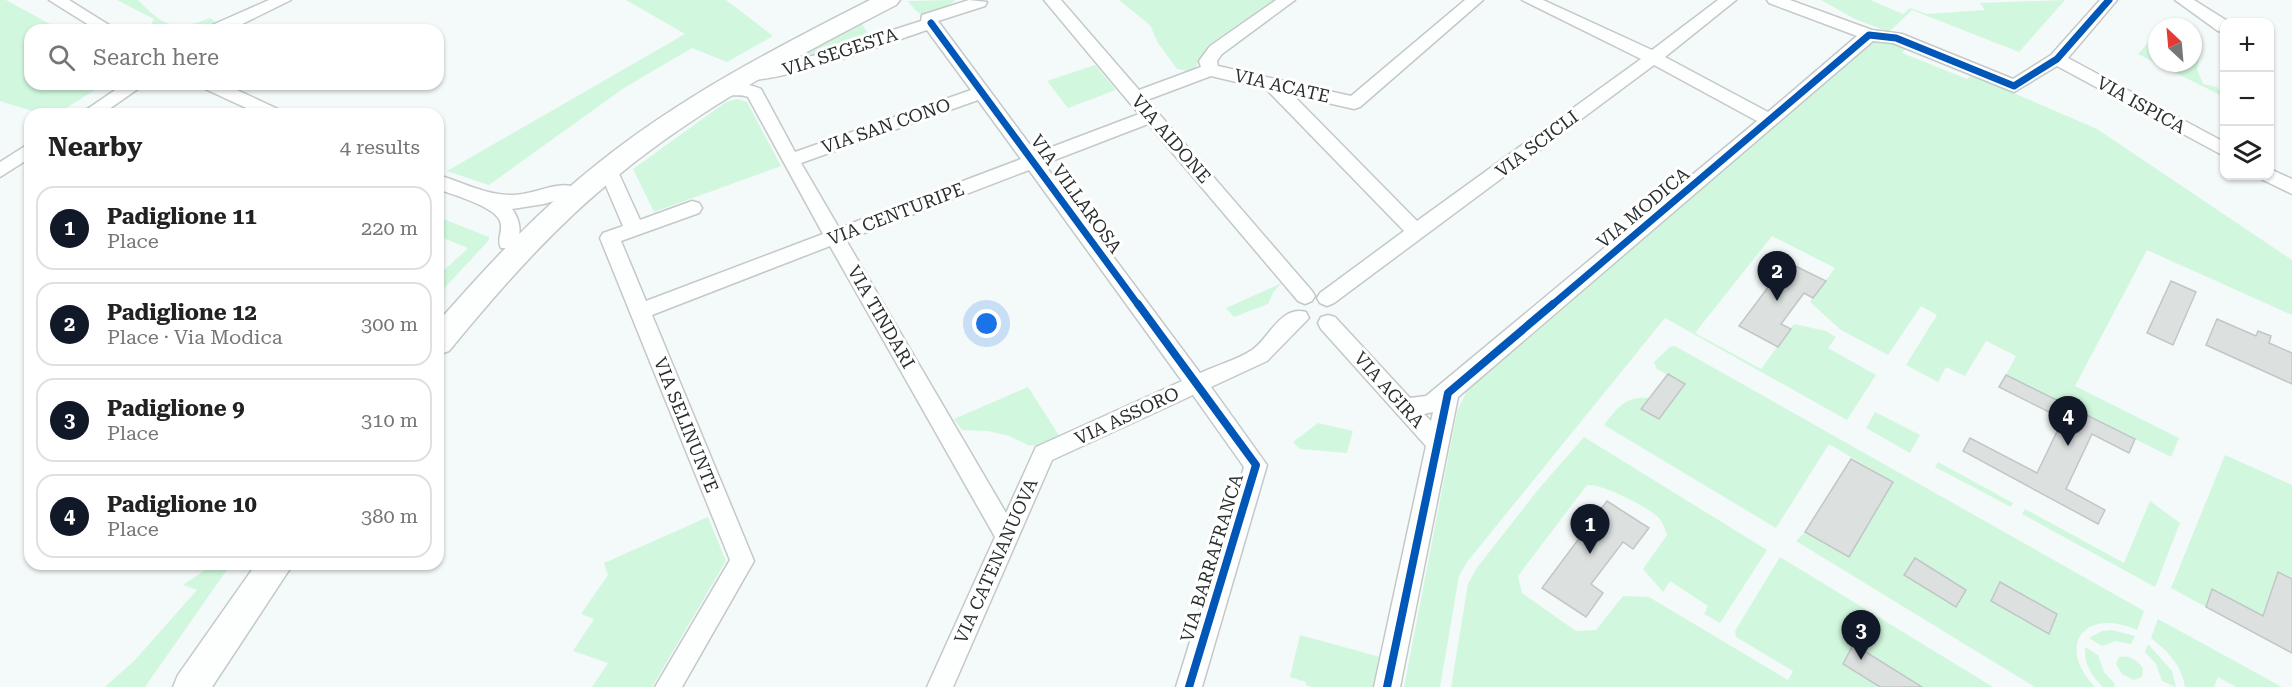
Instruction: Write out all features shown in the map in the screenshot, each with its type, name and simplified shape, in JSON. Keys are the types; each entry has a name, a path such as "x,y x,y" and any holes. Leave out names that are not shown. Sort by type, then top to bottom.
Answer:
{"street":[{"path":"57,0 99,24"},
{"path":"229,24 283,0"},
{"path":"244,24 292,0"},
{"path":"444,313 508,243 564,191 624,143 681,104 791,39 867,0"},
{"path":"444,336 508,262 608,170 747,76 888,0"},
{"name":"VIA AIDONE","path":"1052,0 1305,296"},
{"path":"1136,98 1210,70 1208,61 1216,50 1287,0"},
{"name":"VIA ACATE","path":"1210,70 1271,82 1354,103 1475,0"},
{"name":"VIA SCICLI","path":"1336,292 1654,58 1728,0"},
{"path":"1775,0 1869,35 1896,38 2014,86 2057,59 2109,0"},
{"path":"2183,0 2220,24"},
{"path":"1537,1 1654,58 1769,120"},
{"name":"VIA SEGESTA","path":"747,76 780,72 931,23 928,19 979,2"},
{"path":"81,13 109,24"},
{"name":"VIA VILLAROSA","path":"931,23 1197,383"},
{"name":"VIA MODICA","path":"1405,408 1431,404 1448,393 1869,35"},
{"name":"VIA ISPICA","path":"2057,59 2220,148"},
{"path":"1271,82 1417,233"},
{"name":"VIA TINDARI","path":"724,90 744,88 755,93 790,160 1007,536"},
{"path":"82,108 108,90"},
{"path":"98,108 126,90"},
{"path":"222,90 261,108"},
{"path":"238,90 265,108"},
{"name":"VIA SAN CONO","path":"790,160 982,92"},
{"name":"VIA CENTURIPE","path":"640,311 1151,116"},
{"path":"0,171 24,154"},
{"path":"608,170 634,229 692,208"},
{"path":"2274,177 2292,187"},
{"path":"444,184 504,204 541,199 564,191"},
{"path":"475,196 504,211 512,229 508,243"},
{"name":"VIA SELINUNTE","path":"634,229 610,238 742,561 668,687"},
{"path":"1336,292 1335,330 1310,324 1299,318 1295,308 1305,296 1336,292"},
{"name":"VIA ASSORO","path":"1063,445 1260,355 1281,331 1299,318"},
{"name":"VIA AGIRA","path":"1335,330 1437,443"},
{"name":"VIA BARRAFRANCA","path":"1189,687 1256,465 1197,383"},
{"path":"1387,687 1448,393"},
{"name":"VIA CATENANUOVA","path":"940,687 1044,454 1063,445"},
{"path":"171,687 252,570"},
{"path":"191,687 272,570"}],"green space":[{"path":"0,0 6,0 50,24 24,24 24,90 94,90 66,108 24,108 0,101"},
{"path":"117,0 138,0 155,16 170,24 152,24 154,19"},
{"path":"626,0 726,0 773,36 727,62 692,48 624,88 489,185 447,171 685,34"},
{"path":"956,0 931,15 920,13 908,1"},
{"path":"1119,0 1274,0 1208,45 1193,72 1177,69 1158,43 1150,25"},
{"path":"1821,0 1870,0 1903,14 1910,8 1927,14 1985,10 1980,3 2065,0 2019,52 1912,10 1889,32 1855,19"},
{"path":"210,18 216,22 212,24 192,24"},
{"path":"862,24 871,38 797,62 795,60"},
{"path":"1878,38 1906,48 1902,53 1967,79 1972,75 2097,129 2292,260 2292,315 2147,250 2075,386 2179,438 2171,457 2006,375 2016,356 1986,341 1965,376 1946,367 1938,382 1906,365 1937,315 1921,306 1888,355 1841,330 1810,302 1835,268 1772,236 1695,333 1761,369 1794,324 1826,331 1836,337 1828,348 1876,375 1847,420 1665,318 1467,562 1459,576 1440,687 1404,687 1457,412 1468,388"},
{"path":"2148,43 2148,59 2138,54"},
{"path":"1095,65 1116,90 1068,108 1047,81"},
{"path":"2174,72 2198,72 2203,84 2217,87 2220,95"},
{"path":"738,99 747,102 781,166 654,212 633,169 726,102"},
{"path":"444,219 489,237 489,240 444,289 444,270 468,248 444,238"},
{"path":"1282,283 1274,291 1268,304 1234,317 1226,308"},
{"path":"1675,346 2144,611 2137,630 2119,624 2103,623 2090,627 2082,634 2077,644 2077,657 2083,672 2095,687 2035,687 1796,541 1805,532 1849,557 1893,482 1829,444 1776,528 1604,425 1623,404 1641,398 1650,398 1641,409 1659,419 1685,384 1657,369 1654,362 1670,347"},
{"path":"1028,387 1060,437 1043,446 1028,445 1009,436 988,431 962,430 954,419"},
{"path":"1875,412 1920,435 1910,453 1866,428"},
{"path":"1318,423 1353,431 1347,453 1300,449 1293,442"},
{"path":"1584,437 1767,550 1720,623 1704,614 1708,606 1670,581 1663,592 1643,569 1667,535 1658,517 1624,497 1603,488 1587,485 1518,576 1522,593 1576,631 1596,630 1623,596 1649,597 1788,680 1793,671 1736,637 1735,631 1780,557 1993,687 1451,687 1468,584 1476,569 1537,491"},
{"path":"2225,455 2292,485 2292,632 2212,590 2206,607 2171,588"},
{"path":"1938,462 2013,503 2011,507 1935,467"},
{"path":"2150,501 2180,523 2155,587 2022,514 2025,509 2124,563"},
{"path":"708,517 726,561 652,687 592,687 608,663 573,651 594,619 581,614 608,575 604,563"},
{"path":"205,570 227,570 145,687 105,687 135,660 197,590 183,585"},
{"path":"2158,619 2282,687 2236,687 2218,677 2214,687 2185,687 2177,665 2168,653 2151,638"},
{"path":"2112,630 2135,636 2131,644 2116,641 2102,646 2089,638 2102,631"},
{"path":"1300,635 1380,657 1373,687 1312,687 1306,685 1306,682 1290,677"},
{"path":"2148,644 2172,671 2176,687 2162,681 2156,664 2145,652"},
{"path":"2085,647 2098,655 2104,672 2115,684 2114,687 2103,687 2095,678 2087,664"},
{"path":"2119,657 2129,657 2138,663 2143,668 2142,677 2134,680 2122,674 2116,664"}],"building":[{"path":"1787,262 1826,281 1813,298 1804,293 1781,324 1791,329 1778,347 1739,326"},
{"path":"2171,281 2196,292 2173,345 2147,333"},
{"path":"2217,319 2256,336 2258,331 2271,336 2269,343 2292,353 2292,384 2206,345"},
{"path":"1668,374 1685,384 1659,419 1641,409"},
{"path":"2006,375 2135,439 2129,453 2092,434 2066,489 2105,510 2098,524 1963,451 1970,438 2037,473 2063,419 1999,387"},
{"path":"1851,459 1893,482 1849,557 1805,532"},
{"path":"1607,501 1649,528 1633,549 1623,542 1591,584 1603,593 1586,617 1542,588"},
{"path":"1915,558 1966,590 1956,607 1904,575"},
{"path":"2278,572 2292,579 2292,653 2206,607 2212,589 2263,616"},
{"path":"2000,582 2057,614 2049,634 1991,601"},
{"path":"1853,645 1922,687 1880,687 1843,664"}],"cycle path":[{"path":"1387,687 1448,393 1869,35 1896,38 2014,86 2057,59 2109,0"},
{"path":"931,23 1256,465 1189,687"}],"place":[{"name":"Padiglione 12","path":"1777,301"},
{"name":"Padiglione 10","path":"2068,446"},
{"name":"Padiglione 11","path":"1590,554"},
{"name":"Padiglione 9","path":"1861,660"}]}
